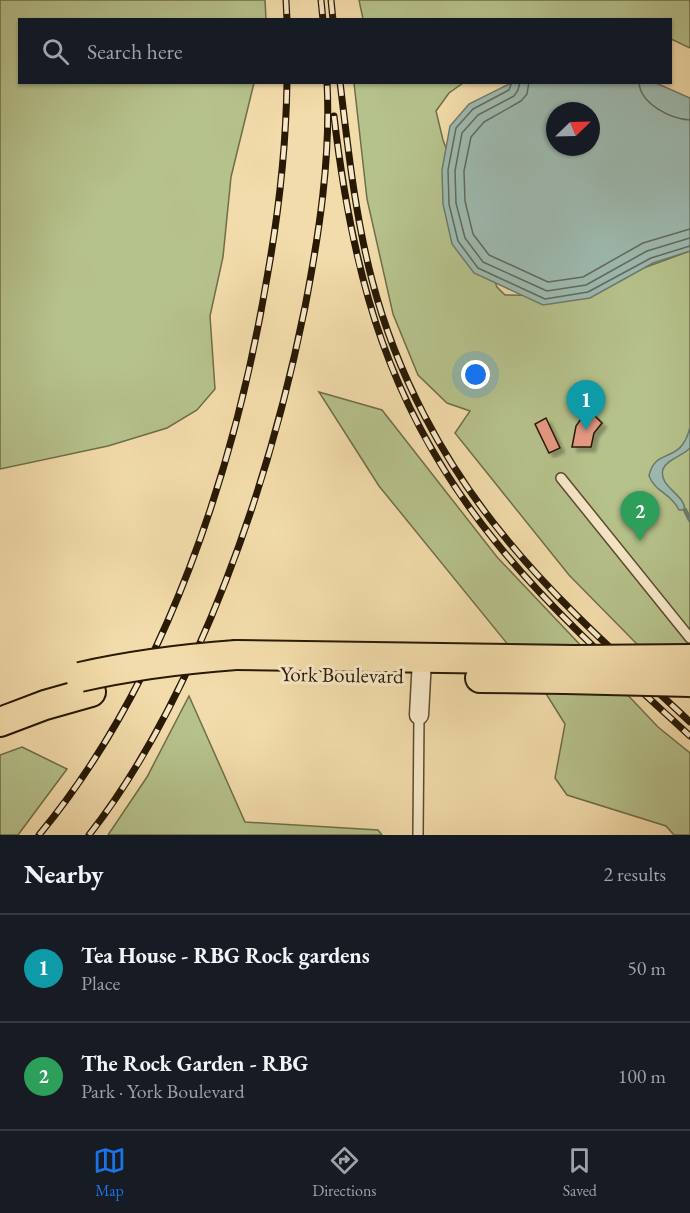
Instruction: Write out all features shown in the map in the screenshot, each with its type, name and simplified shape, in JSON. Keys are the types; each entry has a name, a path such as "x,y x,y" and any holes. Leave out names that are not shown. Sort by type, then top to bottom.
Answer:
{"main road":[{"name":"York Boulevard","path":"570,669 690,659"},
{"name":"York Boulevard","path":"0,702 86,685 154,679 234,665 570,669 690,682"},
{"name":"York Boulevard","path":"0,722 45,705 86,685"}],"street":[{"path":"419,715 422,667"}],"lane":[{"path":"561,478 690,638"},
{"path":"418,835 419,715"}],"green space":[{"path":"0,0 265,0 266,18 18,18 18,84 254,84 231,177 223,257 210,316 215,389 197,410 167,428 108,446 0,469"},
{"path":"359,0 690,0 690,48 672,39 672,18 363,18"},
{"path":"354,84 462,84 449,93 436,111 443,140 497,287 505,295 567,296 690,251 690,698 569,575 455,433 470,411 447,403 418,375 393,314 367,199"},
{"path":"319,392 382,410 497,557 658,727 690,753 690,835 674,835 666,826 567,795 555,778 565,724 540,684 379,486"},
{"path":"189,696 245,822 378,830 382,835 108,835 147,777"},
{"path":"22,747 67,769 18,835 0,835 0,755"}],"water":[{"path":"509,84 658,84 690,98 690,251 653,263 590,298 543,305 474,273 452,244 443,204 442,170 450,126 469,104"},
{"path":"690,427 690,448 663,469 664,481 684,504 685,510 679,510 649,476 657,461 681,447"}],"building":[{"path":"588,409 602,423 594,433 591,447 572,447 576,426"},
{"path":"546,418 560,448 549,453 535,424"}],"waterway":[{"path":"685,510 690,520"}],"railway":[{"path":"286,0 287,18"},
{"path":"321,0 323,18"},
{"path":"331,0 333,18"},
{"path":"39,835 84,775 124,710 159,641 189,569 215,495 237,420 268,272 281,178 287,84"},
{"path":"89,835 135,769 185,676 231,568 260,482 285,395 315,252 323,196 327,139 327,84"},
{"path":"340,84 349,157 372,280 394,349 424,415 461,478 525,561 594,632 690,722"},
{"path":"334,116 352,233 365,288 402,392 428,442 458,492 495,541 540,593 690,736"}],"place":[{"name":"Tea House - RBG Rock gardens","path":"586,430"},
{"name":"The Rock Garden - RBG","path":"640,541"}]}
